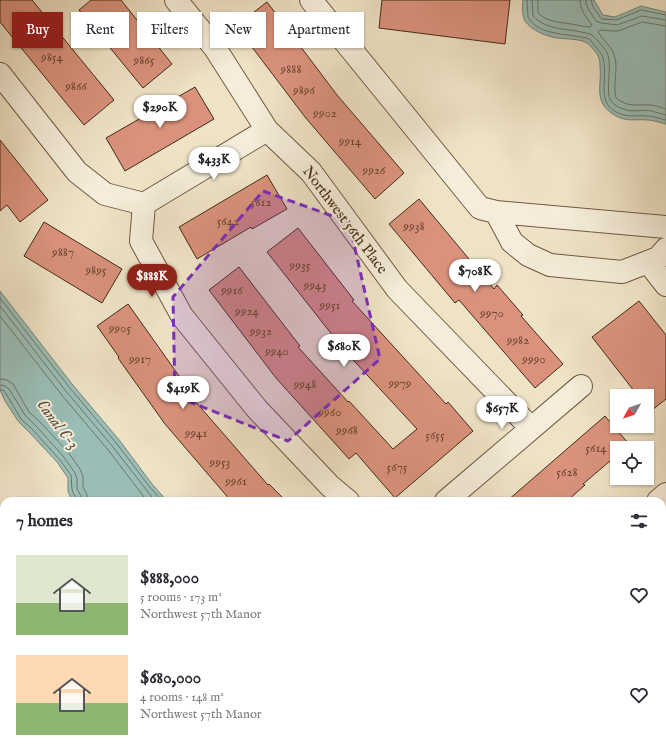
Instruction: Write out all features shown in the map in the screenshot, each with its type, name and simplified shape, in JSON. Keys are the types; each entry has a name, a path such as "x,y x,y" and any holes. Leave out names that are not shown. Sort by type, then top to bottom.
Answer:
{"street":[{"name":"Northwest 56th Place","path":"176,0 215,48 267,130 311,172 397,289 531,428"},
{"path":"311,0 480,208 496,212 666,227"},
{"path":"0,74 78,172 105,194 144,204 267,130"},
{"path":"144,204 141,241 182,316 257,409 330,486 343,497"},
{"path":"496,212 512,242 528,255 550,265 622,272 658,258 666,249"},
{"path":"648,262 666,284"},
{"path":"451,497 581,386"}],"highlighted area":[{"path":"263,191 349,222 380,359 288,441 175,396 173,297"}],"water":[{"path":"523,0 594,0 603,15 615,17 641,6 666,12 666,124 650,120 624,119 610,112 605,107 600,97 600,61 594,50 585,42 553,37 531,28 524,19 522,11"},
{"name":"Canal C-3","path":"0,291 72,384 120,441 163,497 71,497 68,492 68,478 57,462 18,421 0,390"}],"building":[{"path":"0,0 32,0 42,12 12,12 12,37 0,22"},
{"path":"91,0 121,0 137,20 137,48 159,48 172,64 143,88 110,48 129,48 129,12 81,12 79,10"},
{"path":"382,0 510,0 505,44 379,28"},
{"path":"267,2 275,12 274,48 302,48 337,95 404,173 375,199 305,117 253,48 266,48 266,12 254,12"},
{"path":"63,38 114,100 84,125 21,48 63,48"},
{"path":"195,87 214,119 125,171 106,138"},
{"path":"0,140 48,200 20,222 7,205 0,211"},
{"path":"267,175 287,209 252,229 251,227 197,259 179,227"},
{"path":"419,199 494,289 497,285 523,315 521,316 563,364 535,388 459,300 455,303 389,224"},
{"path":"44,222 122,269 102,303 24,256"},
{"path":"298,228 354,300 352,301 446,404 448,402 473,431 396,497 394,497 356,453 349,459 276,378 209,290 239,267 300,346 298,347 393,449 417,429 332,337 333,336 267,252"},
{"path":"639,301 666,335 666,399 654,408 654,389 633,389 592,337"},
{"path":"128,304 184,383 181,385 268,485 269,484 282,497 228,497 165,424 97,326"},
{"path":"605,416 610,422 610,433 620,433 626,441 610,441 610,461 583,484 585,485 572,497 512,497"}]}
